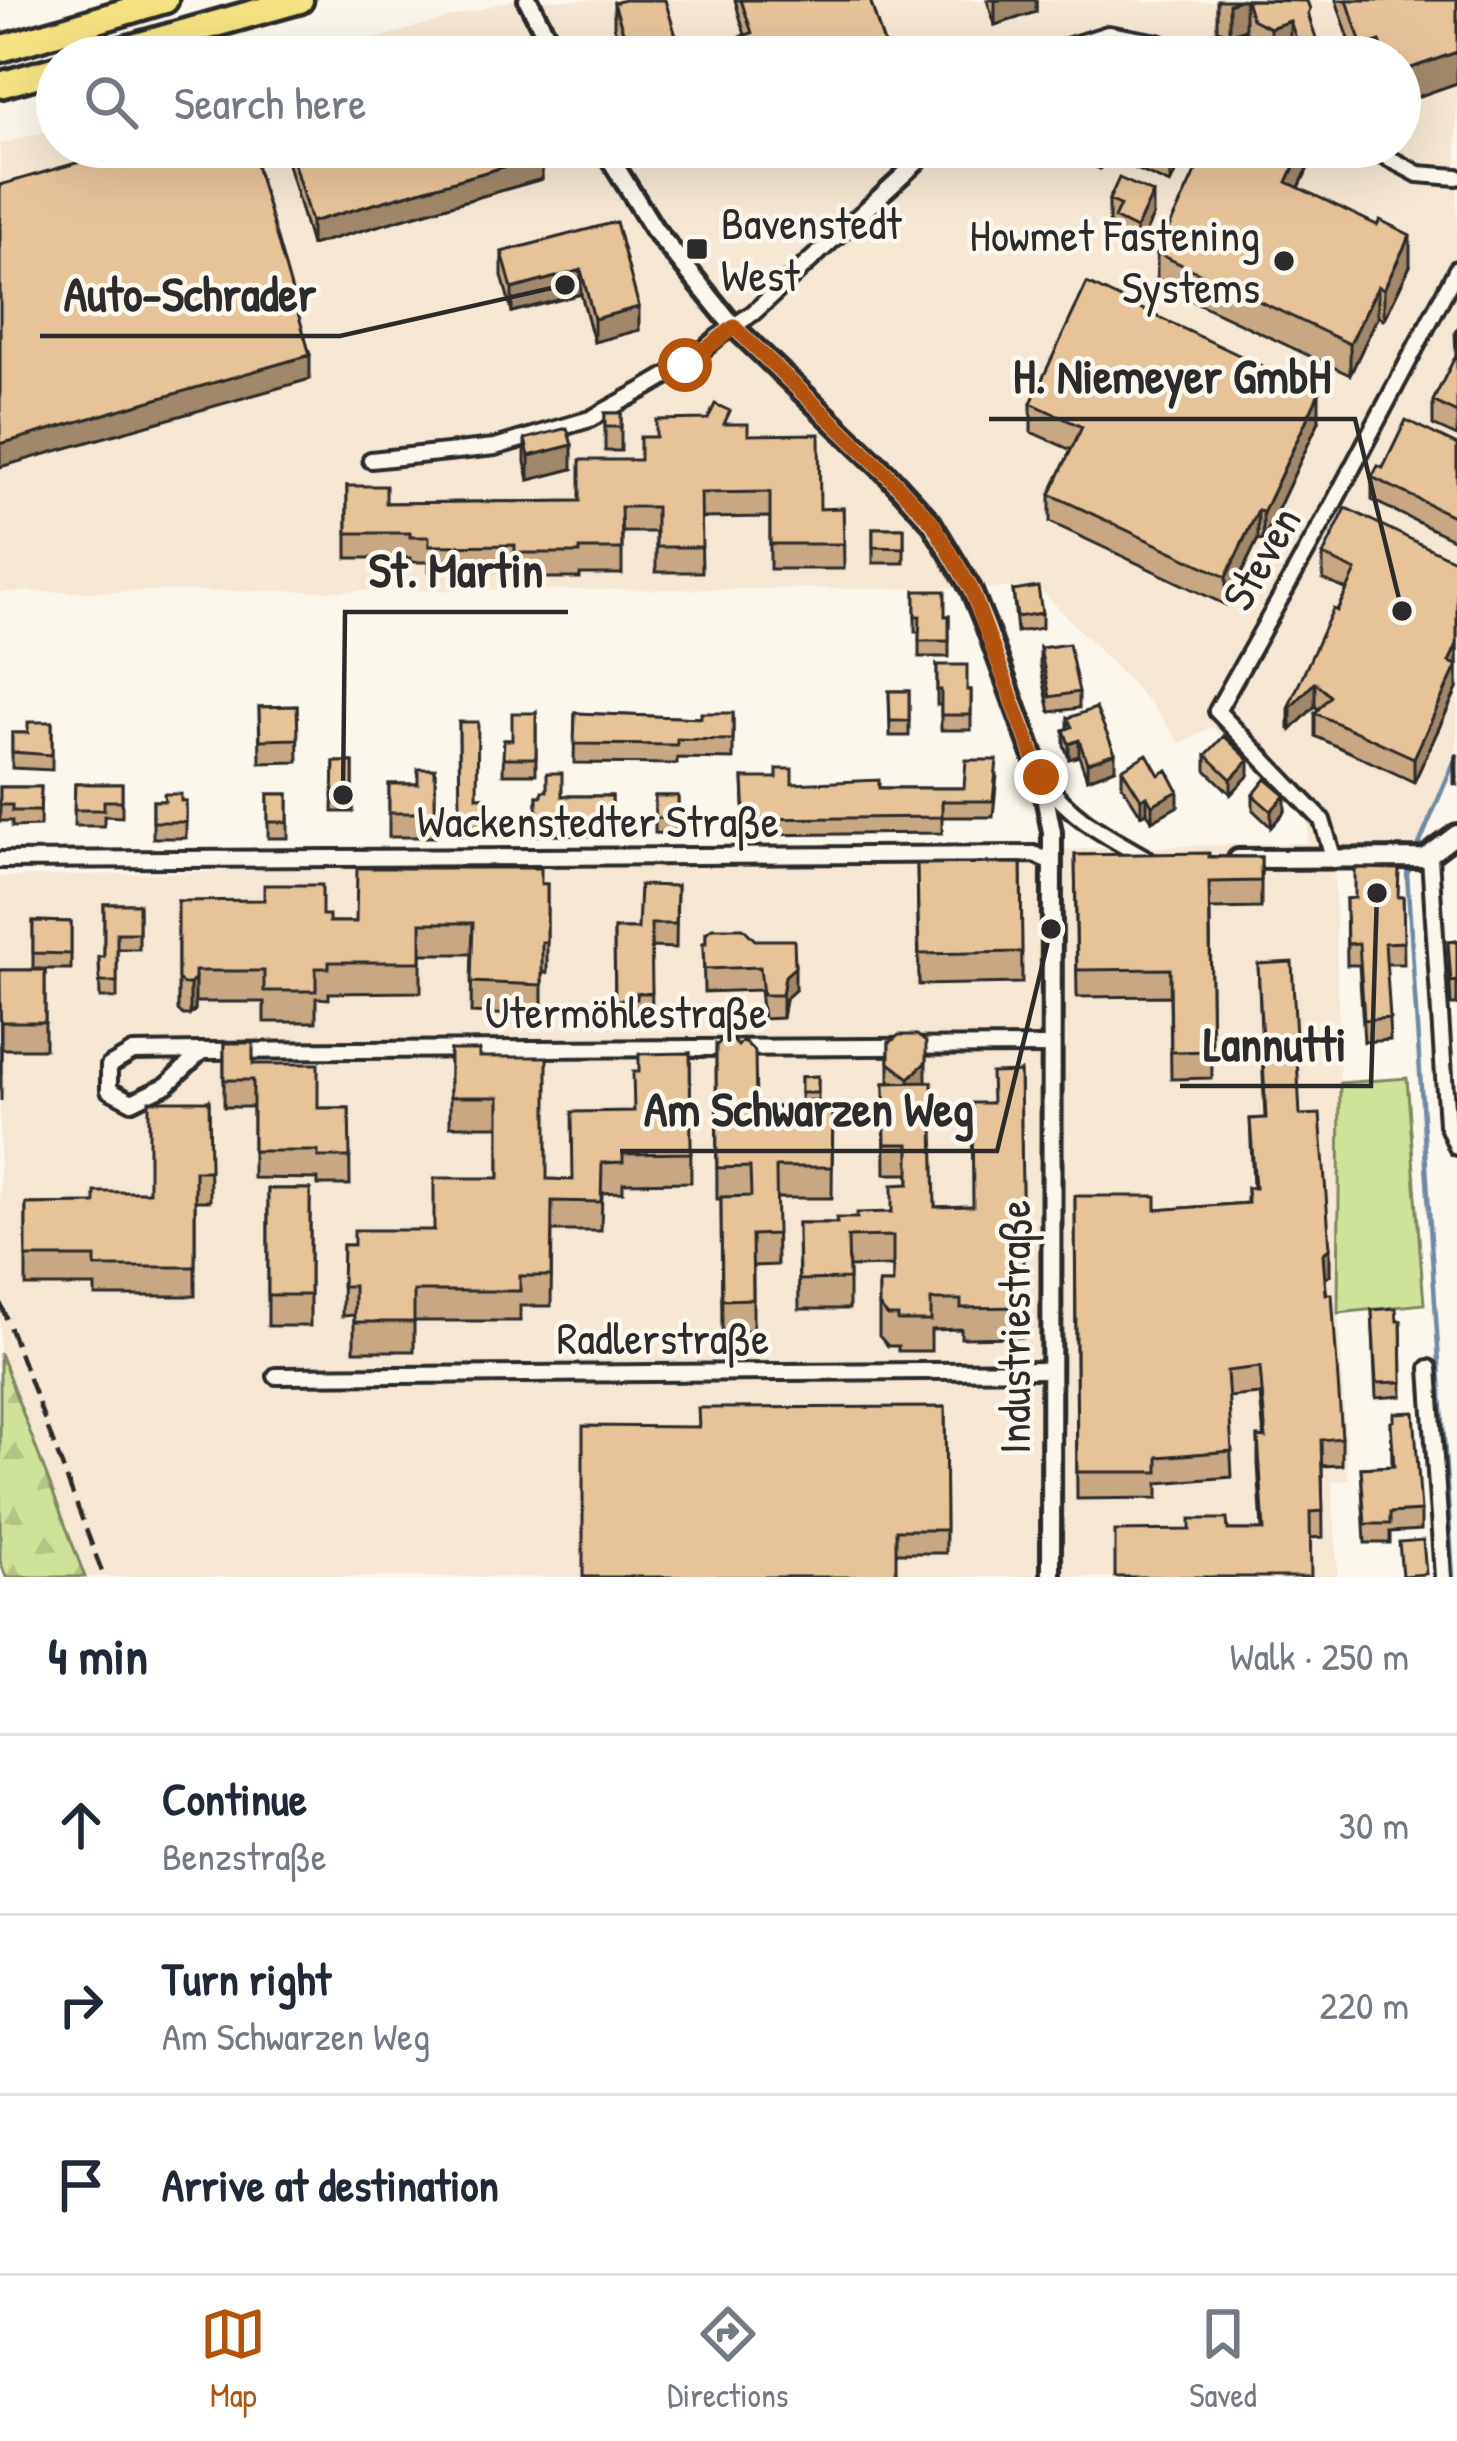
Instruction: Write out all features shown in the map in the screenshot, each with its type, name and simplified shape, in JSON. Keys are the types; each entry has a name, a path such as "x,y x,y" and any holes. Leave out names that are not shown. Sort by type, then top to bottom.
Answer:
{"highway":[{"path":"44,36 165,0"},
{"path":"172,36 300,0"},
{"path":"0,49 36,38"},
{"path":"0,85 36,75"}],"street":[{"path":"528,0 546,36"},
{"name":"Industriestraße","path":"615,168 654,229 734,327 932,522 971,589 1041,777 1060,862 1050,1046 1051,1577"},
{"path":"371,460 495,447 590,419 685,365 753,313 911,168"},
{"path":"1407,168 1418,174 1457,177"},
{"name":"Steven","path":"1334,860 1322,820 1217,711 1457,269"},
{"path":"1041,777 1081,820 1159,860"},
{"path":"1227,859 1420,858 1457,834"},
{"name":"Wackenstedter Straße","path":"0,860 1034,854 1060,862"},
{"path":"1420,858 1447,1124 1457,1148"},
{"path":"1108,861 1159,860"},
{"name":"Utermöhlestraße","path":"202,1051 167,1085 132,1102 109,1090 109,1066 133,1052 202,1051 1050,1046"},
{"path":"1430,1368 1442,1462 1443,1577"},
{"name":"Radlerstraße","path":"276,1376 1050,1370"}],"shaded area":[{"path":"512,0 1457,0 1457,747 1415,852 1334,860 1339,1320 1348,1480 1332,1482 1338,1577 85,1577 0,1353 0,877 1307,843 1308,821 1212,727 1180,743 1151,704 1039,588 0,592 0,144 36,134 36,168 1421,168 1421,36 385,36"}],"green space":[{"path":"1407,1078 1424,1304 1338,1313 1340,1083"},
{"path":"0,1353 85,1577 6,1577 0,1561"}],"building":[{"path":"665,0 676,36 624,36 614,3"},
{"path":"741,0 870,0 882,36 742,36 752,33"},
{"path":"1246,0 1307,1 1315,36 1295,36 1290,21 1270,28 1252,19"},
{"path":"1347,0 1457,0 1457,52 1421,65 1421,36 1358,36"},
{"path":"59,168 257,168 310,355 0,444 0,185"},
{"path":"295,168 500,168 311,222"},
{"name":"Howmet Fastening Systems","path":"1197,168 1293,168 1287,182 1377,225 1380,220 1410,235 1350,344 1157,253"},
{"path":"1119,178 1153,193 1136,229 1114,218 1120,205 1109,200"},
{"path":"616,222 639,307 594,319 581,270 512,289 502,252"},
{"path":"1087,283 1319,393 1263,513 1258,510 1226,577 1050,494 1082,427 1031,403"},
{"path":"1457,353 1457,413 1433,401"},
{"path":"715,404 730,411 724,424 748,424 748,435 819,434 820,509 843,508 844,544 770,544 770,492 701,493 702,547 656,547 656,507 621,507 622,549 580,549 580,553 515,553 515,545 429,546 429,537 410,537 410,533 347,533 347,486 386,486 386,503 580,501 580,460 640,460 640,437 656,437 656,420 708,419"},
{"path":"605,413 621,413 621,427 605,427"},
{"path":"1406,420 1457,445 1457,518 1372,477 1378,466 1383,468"},
{"path":"567,428 572,445 529,456 525,439"},
{"path":"1346,508 1454,560 1457,553 1457,644 1449,662 1457,665 1414,758 1315,713 1330,696 1315,682 1289,706 1333,609 1337,611 1356,571 1323,555"},
{"path":"873,528 904,528 904,548 873,547"},
{"path":"1038,587 1042,613 1017,617 1013,591"},
{"path":"915,591 945,591 949,641 919,641"},
{"path":"1069,644 1079,692 1050,697 1040,648"},
{"path":"937,665 967,665 971,715 941,715"},
{"path":"889,691 909,691 909,721 890,721"},
{"path":"297,706 298,739 260,740 259,707"},
{"path":"1096,708 1115,753 1087,763 1079,740 1069,744 1064,730 1072,727 1068,718"},
{"path":"512,713 536,713 536,758 503,758 504,740 512,740"},
{"path":"575,713 701,718 701,713 733,713 733,740 574,744"},
{"path":"28,722 52,722 52,755 12,752 12,733 28,733"},
{"path":"459,722 478,722 477,797 484,797 484,819 460,819"},
{"path":"1224,736 1249,760 1231,779 1206,755"},
{"path":"1147,754 1159,775 1167,770 1178,791 1152,805 1147,796 1141,799 1122,769"},
{"path":"966,760 997,760 993,801 942,801 942,817 745,819 743,778 777,778 777,769 792,769 792,784 879,780 879,788 964,788"},
{"path":"334,762 353,762 353,797 333,797"},
{"path":"418,769 435,769 435,813 389,813 389,784 418,784"},
{"path":"547,773 562,773 562,796 612,796 612,820 537,819 537,796 547,791"},
{"path":"1266,779 1285,795 1271,811 1253,795"},
{"path":"75,784 122,784 122,801 104,801 104,810 74,810"},
{"path":"0,787 41,787 40,811 12,811 12,805 0,805"},
{"path":"164,794 181,794 181,801 186,801 186,822 153,822 153,801 165,801"},
{"path":"268,794 288,794 288,822 268,822"},
{"path":"655,796 678,796 678,818 655,818"},
{"path":"1209,853 1209,857 1261,857 1261,881 1209,882 1212,1051 1171,1052 1170,969 1077,970 1075,855"},
{"path":"1021,863 1022,952 919,954 917,864"},
{"path":"357,868 541,868 541,884 547,884 542,985 471,982 473,923 421,923 421,962 329,962 329,968 316,968 316,991 264,991 264,971 195,971 190,984 178,979 178,901 264,900 264,885 322,885 322,915 329,915 329,922 356,922"},
{"path":"1355,868 1399,869 1404,942 1385,943 1390,1018 1364,1020 1359,943 1347,944 1346,899 1355,898"},
{"path":"640,885 677,886 676,924 651,924 652,993 615,1000 614,929 638,929"},
{"path":"104,904 139,904 139,933 117,933 117,982 100,982"},
{"path":"33,921 71,922 71,954 33,953"},
{"path":"712,928 743,928 755,940 794,940 795,967 785,976 782,995 763,995 760,967 704,969 703,943"},
{"path":"1457,941 1457,981 1451,982 1448,942"},
{"path":"1292,962 1300,1115 1320,1114 1330,1248 1323,1254 1326,1294 1332,1294 1342,1438 1321,1440 1323,1511 1310,1512 1311,1577 1115,1577 1115,1531 1190,1530 1190,1519 1227,1519 1228,1530 1264,1530 1258,1437 1266,1438 1260,1367 1227,1371 1232,1451 1158,1457 1158,1472 1077,1472 1075,1196 1156,1196 1156,1210 1248,1203 1247,1188 1255,1188 1250,1119 1266,1118 1258,964"},
{"path":"0,970 45,970 45,1022 1,1022 1,1074"},
{"path":"727,1034 738,1046 743,1040 755,1052 756,1107 833,1107 832,1167 776,1167 777,1234 752,1235 753,1299 722,1300 721,1197 751,1196 750,1167 717,1168 716,1046"},
{"path":"899,1035 917,1035 926,1042 926,1062 909,1078 889,1063 889,1043"},
{"path":"224,1043 253,1043 253,1064 318,1064 318,1108 349,1108 350,1157 318,1157 318,1151 253,1151 253,1080 224,1080"},
{"path":"450,1050 479,1050 479,1057 547,1057 547,1179 573,1180 572,1112 634,1111 633,1072 639,1072 639,1054 690,1053 691,1153 623,1154 623,1162 602,1163 601,1202 552,1201 551,1276 520,1276 520,1291 414,1291 414,1322 354,1322 354,1286 342,1286 343,1245 354,1245 354,1230 434,1230 434,1178 499,1178 499,1097 450,1097"},
{"path":"1020,1072 1024,1307 961,1308 961,1300 931,1300 931,1321 898,1321 898,1316 888,1316 879,1306 879,1283 893,1283 893,1236 848,1237 849,1279 799,1280 798,1223 837,1223 836,1218 857,1218 857,1213 892,1212 892,1185 909,1184 909,1144 885,1144 884,1083 932,1082 935,1207 973,1206 972,1103 992,1103 991,1073"},
{"path":"818,1076 818,1093 801,1093 801,1077"},
{"path":"149,1101 209,1101 210,1171 195,1171 195,1267 95,1267 95,1257 26,1257 26,1204 95,1203 95,1192 149,1192"},
{"path":"268,1189 310,1189 310,1295 268,1295"},
{"path":"1396,1308 1397,1321 1401,1321 1402,1382 1376,1383 1372,1310"},
{"path":"945,1407 946,1530 896,1530 896,1577 583,1577 583,1426 699,1427 698,1408"},
{"path":"1414,1412 1421,1511 1390,1513 1390,1524 1365,1524 1361,1468 1394,1466 1394,1413"},
{"path":"1423,1540 1426,1574 1402,1576 1399,1542"}],"waterway":[{"path":"1415,854 1457,755"},
{"path":"1411,865 1407,874 1453,1577"}],"railway":[{"path":"0,1302 104,1577"}],"place":[{"name":"Bavenstedt West","path":"697,249"},
{"name":"Howmet Fastening Systems","path":"1284,261"},
{"name":"Auto-Schrader","path":"565,285"},
{"name":"H. Niemeyer GmbH","path":"1402,611"},
{"name":"St. Martin","path":"343,795"},
{"name":"Lannutti","path":"1377,893"},
{"name":"Am Schwarzen Weg","path":"1051,929"}],"route":[{"path":"685,365 734,327 932,522 971,589 1041,777"}]}
